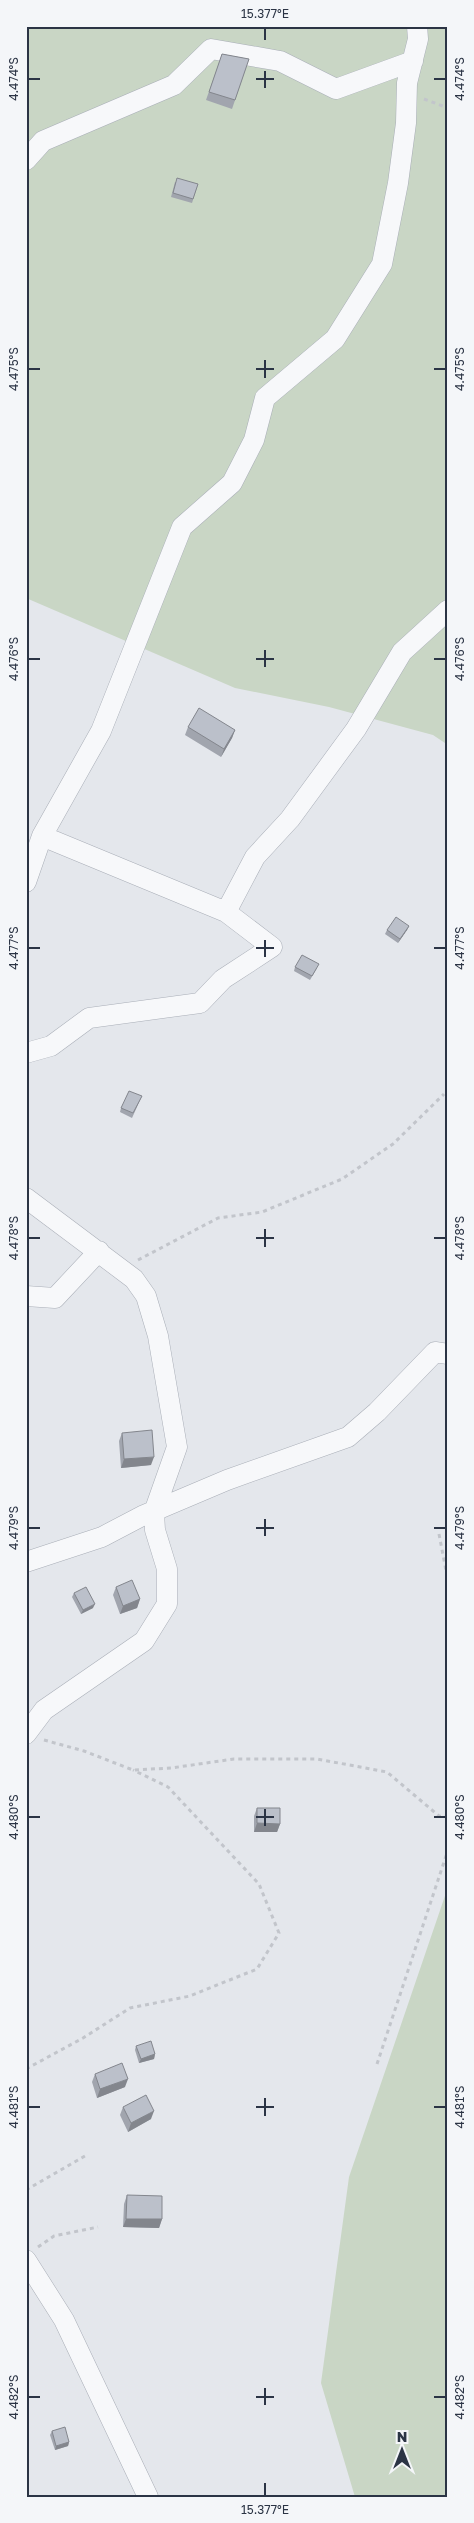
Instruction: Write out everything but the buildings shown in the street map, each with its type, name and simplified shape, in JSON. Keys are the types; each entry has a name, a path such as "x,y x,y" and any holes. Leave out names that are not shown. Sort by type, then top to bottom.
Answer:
{"street":[{"path":"26,882 42,836 101,731 182,526 232,483 254,440 265,398 335,339 382,264 398,183 406,123 407,83 418,39 417,26"},
{"path":"26,160 43,141 174,85 211,49 280,61 336,89 413,61"},
{"path":"226,912 255,857 290,819 356,729 402,652 448,610"},
{"path":"26,1053 51,1046 89,1018 200,1003 223,979 272,947 226,912 42,836"},
{"path":"26,1198 122,1269 134,1279 146,1296 156,1328 177,1446 154,1512 156,1530 167,1569 166,1604 144,1641 44,1710 31,1736"},
{"path":"26,1296 55,1298 99,1251"},
{"path":"26,1562 102,1538 142,1516 227,1480 348,1437 377,1412 436,1352 448,1354"},
{"path":"30,2255 64,2320 148,2497"}],"path":[{"path":"122,1269 218,1218 262,1212 342,1180 393,1144 444,1094"},
{"path":"439,1534 448,1582"},
{"path":"26,2069 83,2038 130,2008 190,1996 257,1969 279,1933 259,1884 168,1788 133,1770 84,1751 31,1736"},
{"path":"133,1770 171,1768 234,1758 316,1758 387,1772 439,1816 447,1816 448,1810"},
{"path":"377,2064 448,1850"},
{"path":"26,2190 85,2156"},
{"path":"30,2255 54,2236 98,2227"}],"green space":[{"path":"26,26 448,26 448,745 433,735 329,707 235,688 26,598"},
{"path":"448,1887 448,2497 355,2497 321,2383 349,2177"}]}
